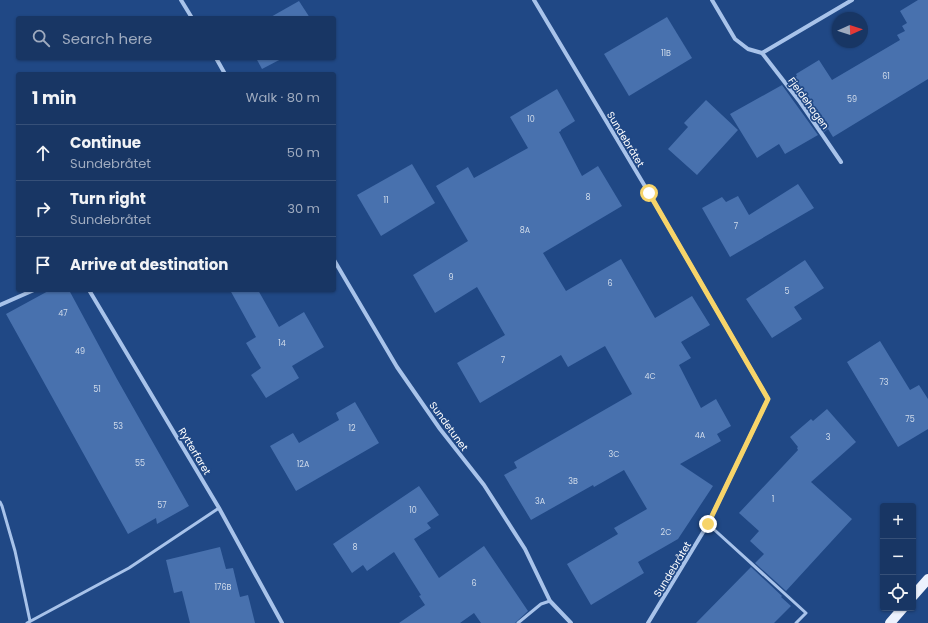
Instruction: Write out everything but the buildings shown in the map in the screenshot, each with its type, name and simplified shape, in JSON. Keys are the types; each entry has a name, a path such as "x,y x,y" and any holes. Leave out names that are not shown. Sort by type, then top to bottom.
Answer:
{"main road":[{"path":"916,593 928,579"},
{"path":"890,623 900,611"}],"street":[{"path":"181,0 191,16"},
{"name":"Sundebråtet","path":"534,0 649,193 768,399 708,524 648,623"},
{"name":"Fjeldehagen","path":"712,0 735,39 748,49 762,54 800,102 841,162"},
{"path":"762,54 852,0"},
{"path":"217,60 224,72"},
{"name":"Sundetunet","path":"336,263 397,367 440,429 484,485 525,549 550,601 571,623"},
{"path":"0,305 29,292"},
{"name":"Rytterfaret","path":"90,292 220,508 282,623"}],"lane":[{"path":"0,502 15,551 29,622 129,568 220,508"},
{"path":"708,524 806,613 796,623"},
{"path":"518,623 541,604 550,601"}],"route":[{"path":"649,193 768,399 708,524"}]}
